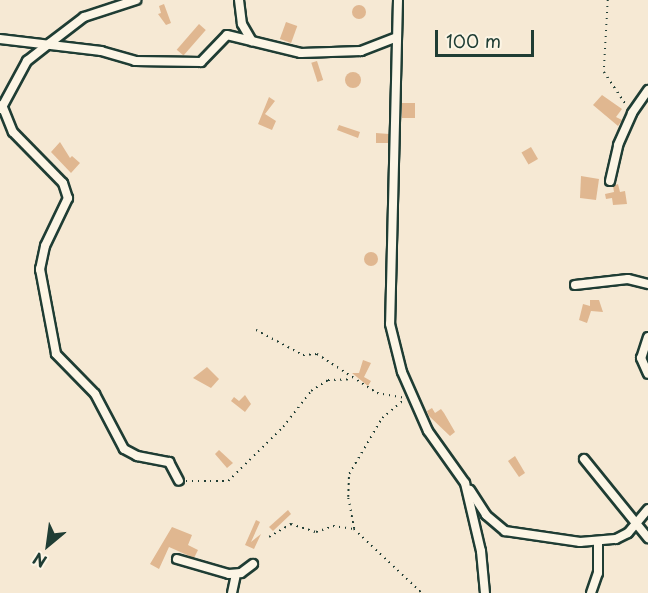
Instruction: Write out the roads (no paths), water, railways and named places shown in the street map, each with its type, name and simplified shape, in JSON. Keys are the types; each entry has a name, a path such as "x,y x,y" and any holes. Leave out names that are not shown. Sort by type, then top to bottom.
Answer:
{"street":[{"path":"136,0 84,17 27,61 1,108 13,132 63,183 68,198 45,246 40,269 56,354 95,394 124,449 137,456 169,462 179,481"},
{"path":"238,0 242,24 252,41"},
{"path":"398,0 395,38 390,324 402,372 428,431 486,515 505,531 580,542 616,539 636,525 648,509"},
{"path":"0,39 50,43 135,62 201,62 228,35 301,53 361,51 395,38"},
{"path":"610,181 618,145 632,113 648,90"},
{"path":"575,285 628,279 648,284"},
{"path":"648,337 641,358 648,374"},
{"path":"584,459 648,538"},
{"path":"465,483 476,520 485,593"},
{"path":"591,593 598,573 598,541"},
{"path":"177,559 236,574 253,564"},
{"path":"232,593 236,574"}]}
